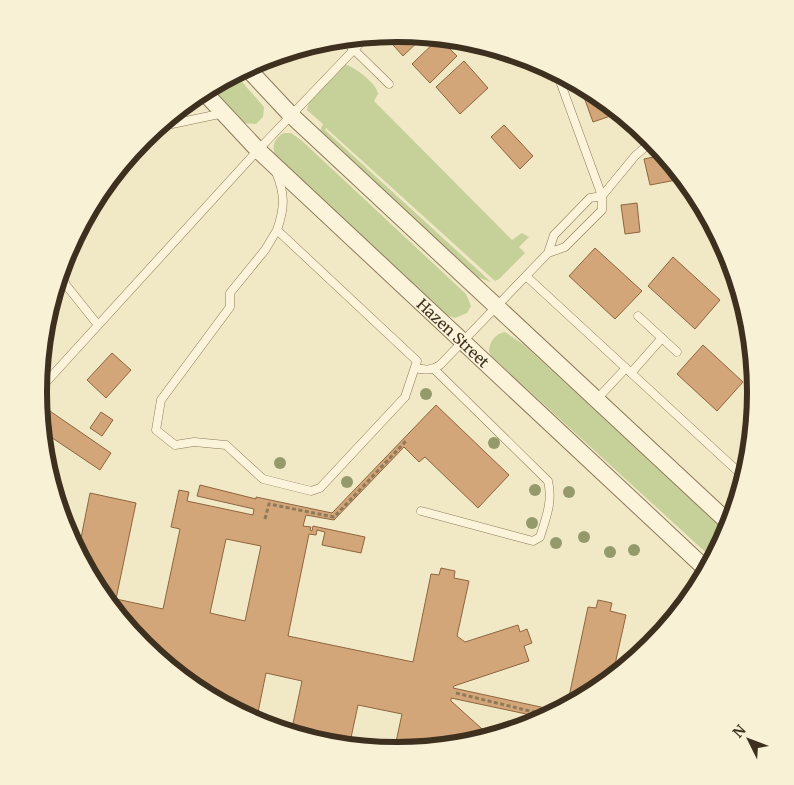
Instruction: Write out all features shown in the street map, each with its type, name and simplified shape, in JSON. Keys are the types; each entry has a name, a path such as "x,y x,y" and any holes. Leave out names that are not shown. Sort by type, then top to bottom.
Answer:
{"street":[{"path":"253,74 291,114 723,518"},
{"name":"Hazen Street","path":"209,97 258,150 702,565"}],"lane":[{"path":"48,380 291,114 359,44"},
{"path":"350,45 389,84"},
{"path":"548,253 565,248 602,210 602,196 561,83"},
{"path":"173,124 224,113"},
{"path":"415,368 434,369 548,253 554,235 590,198 602,196 635,156 646,147"},
{"path":"272,163 281,186 284,210 277,230 265,250 230,293 230,308 161,400 156,430 175,445 194,442 226,444 263,479 311,491 320,488 405,397 417,361 277,230"},
{"path":"526,276 738,471"},
{"path":"65,283 98,325"},
{"path":"638,316 677,352"},
{"path":"597,399 662,338"},
{"path":"421,511 533,541 540,537 551,493 548,481 434,369"}],"path":[{"path":"265,519 269,504 334,517 406,441"},
{"path":"456,693 538,713"}],"green space":[{"path":"345,64 360,72 374,85 378,94 374,101 512,240 522,233 529,237 519,247 525,253 499,279 495,281 326,128 325,130 491,282 477,277 320,131 323,124 307,110 309,101"},
{"path":"240,80 264,107 263,117 256,124 243,123 213,95"},
{"path":"284,133 291,133 301,140 466,294 471,306 467,313 455,318 446,315 276,157 274,143"},
{"path":"505,332 524,345 720,526 707,554 491,356 489,348 492,341 499,334"}],"building":[{"path":"391,42 417,43 403,56"},
{"path":"433,44 447,46 457,56 430,83 412,64"},
{"path":"464,61 488,88 460,114 436,87"},
{"path":"584,96 611,116 593,122"},
{"path":"504,125 533,156 520,169 491,137"},
{"path":"655,157 676,180 650,185 644,159"},
{"path":"637,203 640,232 625,234 621,205"},
{"path":"595,248 642,291 615,319 569,276"},
{"path":"673,257 720,300 695,329 648,286"},
{"path":"703,345 743,382 717,411 677,374"},
{"path":"112,353 131,370 106,398 87,380"},
{"path":"436,405 509,475 478,508 425,457 419,462 404,447 334,520 306,515 303,526 311,527 310,530 312,531 313,526 365,537 361,553 322,545 325,532 317,530 316,535 309,534 288,636 413,662 431,574 439,575 441,568 455,571 454,578 469,581 457,636 465,642 518,625 520,632 527,629 532,643 524,646 529,661 454,686 453,688 547,708 532,715 451,698 451,701 485,732 443,740 396,742 402,714 358,705 351,740 292,727 302,681 266,673 258,713 222,696 203,684 166,656 134,623 119,606 94,567 80,541 90,493 136,503 116,599 163,609 180,529 171,527 179,490 189,492 187,501 253,515 254,509 197,496 200,485 256,499 256,497 332,513","holes":["226,539 261,546 245,621 210,613"]},
{"path":"48,410 111,453 100,470 50,436"},
{"path":"101,412 113,420 102,436 90,428"},
{"path":"598,600 612,603 610,611 626,615 615,666 569,698 588,607 596,608"}]}
